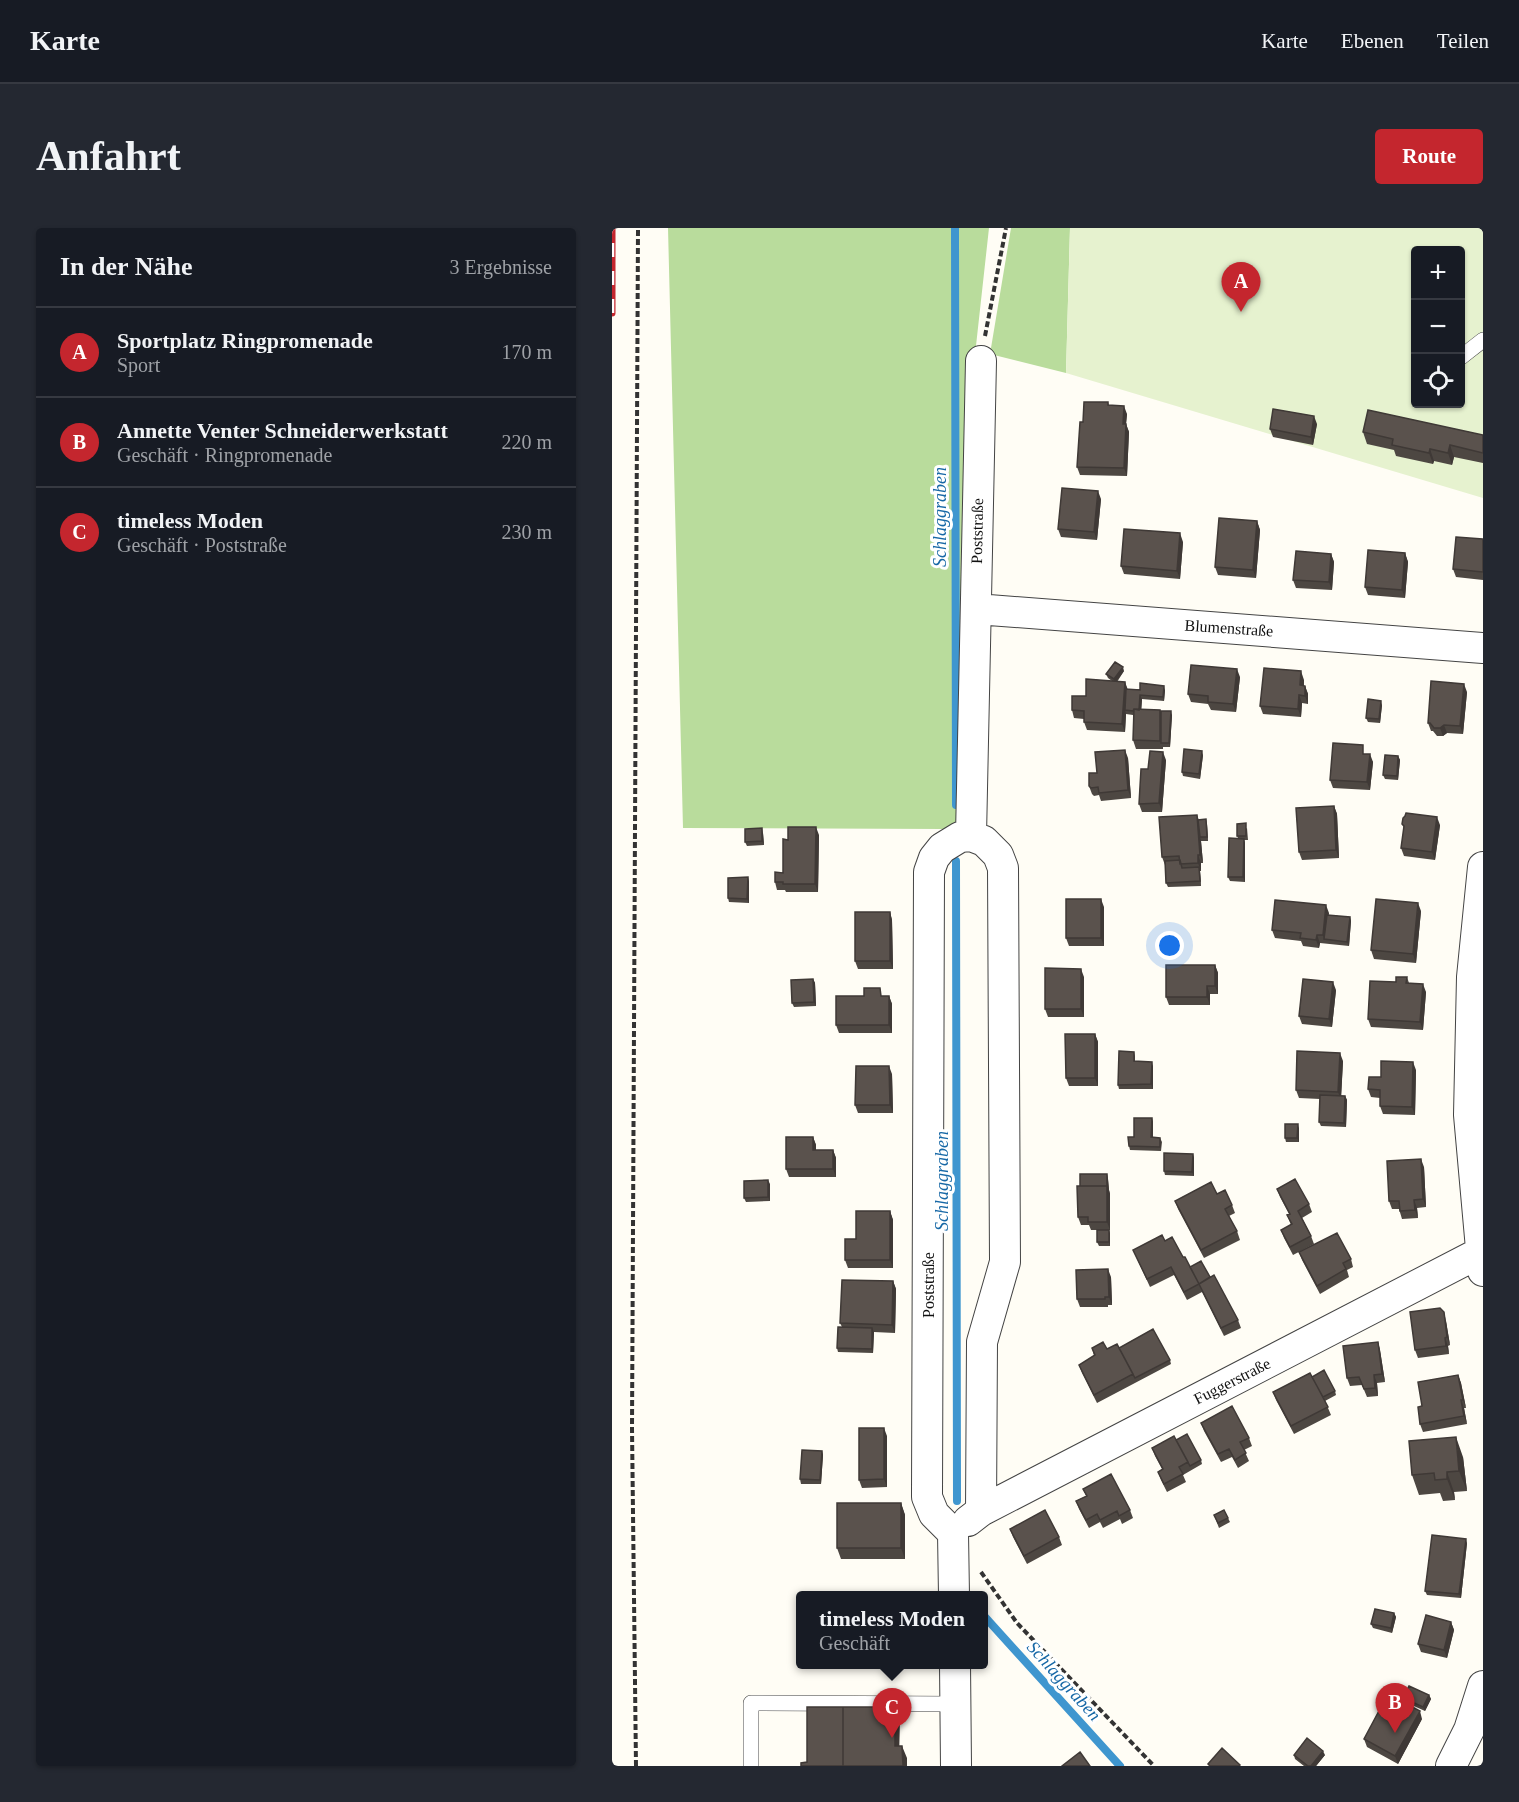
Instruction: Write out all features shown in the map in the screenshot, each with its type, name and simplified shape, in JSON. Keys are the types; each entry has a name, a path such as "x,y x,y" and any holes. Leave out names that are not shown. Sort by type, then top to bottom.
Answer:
{"street":[{"name":"Poststraße","path":"953,1533 934,1514 927,1497 929,872 934,858 942,848 960,837 971,836 987,610 981,361"},
{"name":"Blumenstraße","path":"987,610 1483,648"},
{"path":"954,1591 953,1533 981,1511 982,1342 1005,1262 1003,868 998,855 984,841 971,836"},
{"path":"1482,1258 1469,1115 1472,978 1483,867"},
{"name":"Fuggerstraße","path":"981,1511 1482,1258"},
{"path":"955,1669 956,1766"},
{"path":"1451,1766 1469,1730 1483,1686"}],"lane":[{"path":"1465,355 1483,340"},
{"path":"751,1766 751,1703 956,1704"}],"path":[{"path":"636,1766 632,1428 638,228"},
{"path":"981,361 1006,228"},
{"path":"980,1570 1017,1623 1154,1766"}],"green space":[{"path":"668,228 989,228 974,364 968,814 944,829 683,828"},
{"path":"1011,228 1070,228 1066,373 990,354"},
{"path":"1070,228 1483,228 1483,498 1066,373"}],"building":[{"path":"1084,402 1108,402 1108,405 1124,406 1123,424 1126,424 1124,468 1077,467 1080,422 1083,422"},
{"path":"1273,409 1314,416 1311,437 1270,429"},
{"path":"1368,410 1483,435 1483,453 1450,445 1448,453 1430,449 1429,453 1392,445 1393,439 1363,432"},
{"path":"1062,488 1098,491 1094,532 1058,529"},
{"path":"1219,518 1257,521 1253,570 1215,567"},
{"path":"1124,529 1180,533 1177,571 1121,566"},
{"path":"1456,537 1483,539 1483,572 1453,569"},
{"path":"1368,550 1405,553 1402,590 1365,587"},
{"path":"1296,551 1331,554 1329,582 1293,580"},
{"path":"1115,662 1123,667 1114,679 1106,674"},
{"path":"1191,665 1237,669 1233,704 1208,702 1208,696 1188,694"},
{"path":"1264,668 1301,671 1300,685 1305,686 1305,696 1299,695 1298,709 1260,706"},
{"path":"1086,679 1125,682 1122,724 1084,722 1084,711 1072,710 1072,696 1086,696"},
{"path":"1431,681 1464,684 1460,726 1444,725 1434,728 1428,723"},
{"path":"1140,683 1164,686 1163,697 1140,695 1139,710 1125,710 1126,689 1140,690"},
{"path":"1368,699 1381,701 1379,719 1366,718"},
{"path":"1134,709 1160,710 1160,741 1133,740"},
{"path":"1161,711 1171,711 1169,743 1161,743"},
{"path":"1333,743 1363,745 1363,754 1370,754 1367,782 1330,780"},
{"path":"1184,749 1202,751 1199,774 1182,772"},
{"path":"1125,750 1128,790 1099,793 1098,787 1091,788 1089,773 1097,773 1095,752"},
{"path":"1150,751 1163,752 1159,803 1139,804 1141,769 1148,769"},
{"path":"1385,755 1398,756 1397,776 1383,775"},
{"path":"1334,806 1336,850 1299,852 1296,808"},
{"path":"1406,813 1437,817 1432,852 1401,848 1404,826 1402,824"},
{"path":"1197,815 1200,855 1198,855 1198,863 1180,864 1179,856 1162,857 1159,817"},
{"path":"1206,819 1207,837 1200,837 1198,820"},
{"path":"1246,823 1246,836 1237,836 1237,824"},
{"path":"788,827 816,827 815,884 775,882 775,872 783,873 783,839 788,840"},
{"path":"762,828 762,841 745,842 745,829"},
{"path":"1229,838 1244,839 1243,877 1228,877"},
{"path":"1180,860 1182,868 1199,867 1200,881 1166,883 1165,861"},
{"path":"748,877 747,899 728,898 728,878"},
{"path":"1066,899 1101,899 1101,938 1066,938"},
{"path":"1376,899 1418,903 1413,954 1371,950"},
{"path":"1275,900 1326,905 1323,935 1317,935 1316,940 1300,938 1301,933 1272,930"},
{"path":"855,912 890,912 890,961 855,961"},
{"path":"1327,915 1350,917 1347,942 1324,939"},
{"path":"1166,965 1215,965 1215,986 1207,986 1207,997 1166,997"},
{"path":"1045,968 1081,969 1081,1009 1045,1009"},
{"path":"1396,977 1407,977 1406,983 1423,984 1420,1022 1368,1019 1370,981 1396,982"},
{"path":"813,979 814,1002 792,1003 791,980"},
{"path":"1303,979 1333,982 1329,1019 1299,1016"},
{"path":"864,988 880,988 881,996 889,996 889,1025 836,1025 836,996 864,996"},
{"path":"1065,1034 1095,1034 1095,1078 1066,1078"},
{"path":"1119,1051 1134,1052 1134,1061 1152,1062 1151,1084 1118,1085"},
{"path":"1297,1051 1340,1053 1338,1092 1296,1090"},
{"path":"1381,1061 1413,1062 1412,1107 1380,1106 1380,1090 1368,1089 1369,1077 1381,1077"},
{"path":"856,1066 889,1066 890,1105 855,1105"},
{"path":"1320,1095 1345,1096 1344,1123 1319,1122"},
{"path":"1134,1118 1152,1118 1151,1137 1160,1138 1160,1147 1129,1146 1128,1137 1134,1137"},
{"path":"1285,1124 1298,1124 1297,1138 1285,1138"},
{"path":"786,1137 813,1137 813,1150 833,1150 833,1169 786,1169"},
{"path":"1164,1153 1193,1154 1192,1172 1164,1171"},
{"path":"1421,1159 1423,1199 1414,1200 1415,1210 1400,1211 1399,1201 1389,1201 1387,1161"},
{"path":"1080,1174 1107,1174 1107,1186 1080,1186"},
{"path":"1295,1179 1309,1204 1298,1211 1311,1236 1290,1247 1281,1230 1292,1224 1287,1215 1290,1214 1277,1189"},
{"path":"768,1180 768,1197 744,1198 744,1181"},
{"path":"1211,1182 1217,1194 1225,1190 1232,1205 1225,1209 1237,1231 1201,1250 1175,1201"},
{"path":"1077,1186 1107,1186 1107,1222 1088,1222 1088,1217 1078,1217"},
{"path":"856,1211 890,1211 890,1260 845,1260 845,1239 856,1239"},
{"path":"1097,1230 1109,1230 1109,1242 1097,1242"},
{"path":"1337,1233 1351,1259 1343,1263 1346,1269 1317,1286 1299,1252"},
{"path":"1162,1235 1165,1241 1172,1237 1199,1284 1184,1292 1171,1267 1147,1279 1133,1250"},
{"path":"1201,1261 1210,1277 1199,1284 1190,1267"},
{"path":"1108,1269 1109,1297 1077,1299 1076,1270"},
{"path":"1214,1275 1238,1320 1221,1328 1199,1284"},
{"path":"842,1280 893,1281 892,1325 840,1323"},
{"path":"1440,1308 1444,1312 1446,1346 1415,1350 1410,1312"},
{"path":"838,1327 872,1328 872,1349 837,1348"},
{"path":"1153,1329 1170,1360 1135,1378 1119,1348"},
{"path":"1103,1342 1107,1349 1117,1344 1133,1374 1094,1395 1079,1365 1095,1355 1092,1348"},
{"path":"1378,1342 1382,1374 1374,1375 1375,1388 1364,1389 1359,1377 1347,1378 1343,1346"},
{"path":"1324,1370 1335,1391 1323,1397 1312,1377"},
{"path":"1310,1373 1328,1407 1291,1426 1273,1392"},
{"path":"1458,1375 1464,1416 1420,1424 1418,1407 1422,1406 1418,1382"},
{"path":"1232,1406 1249,1438 1240,1442 1246,1453 1235,1460 1229,1449 1218,1454 1201,1423"},
{"path":"859,1428 884,1428 884,1479 859,1480"},
{"path":"1187,1434 1201,1460 1190,1466 1176,1440"},
{"path":"1174,1436 1188,1462 1179,1467 1183,1474 1164,1484 1158,1472 1163,1469 1152,1448"},
{"path":"1456,1437 1459,1471 1447,1472 1447,1479 1435,1480 1434,1473 1412,1475 1409,1441"},
{"path":"802,1450 822,1451 820,1480 800,1479"},
{"path":"1111,1474 1130,1510 1119,1516 1117,1511 1100,1520 1097,1514 1086,1520 1076,1501 1087,1496 1083,1489"},
{"path":"837,1503 901,1503 901,1548 837,1548"},
{"path":"1045,1510 1059,1537 1024,1556 1010,1529"},
{"path":"1224,1510 1228,1518 1218,1523 1214,1515"},
{"path":"1432,1535 1466,1539 1459,1594 1425,1591"},
{"path":"1375,1609 1394,1613 1391,1628 1371,1624"},
{"path":"1426,1615 1451,1622 1444,1650 1418,1644"},
{"path":"1409,1686 1429,1695 1423,1707 1403,1698"},
{"path":"1388,1694 1420,1711 1395,1756 1364,1739"},
{"path":"807,1707 843,1707 843,1766 801,1766 801,1763 807,1762"},
{"path":"843,1707 895,1707 895,1746 902,1746 903,1766 843,1766"},
{"path":"1307,1738 1323,1751 1311,1766 1294,1755"},
{"path":"1222,1748 1239,1766 1210,1766 1208,1764"},
{"path":"1080,1752 1090,1766 1062,1766"}],"waterway":[{"name":"Schlaggraben","path":"955,228 956,805"},
{"name":"Schlaggraben","path":"956,861 957,1501"},
{"name":"Schlaggraben","path":"988,1620 1120,1766"}],"railway":[{"path":"612,228 612,313"}],"place":[{"name":"Sportplatz Ringpromenade","path":"1241,312"},
{"name":"Annette Venter Schneiderwerkstatt","path":"1395,1733"},
{"name":"timeless Moden","path":"892,1738"}]}
